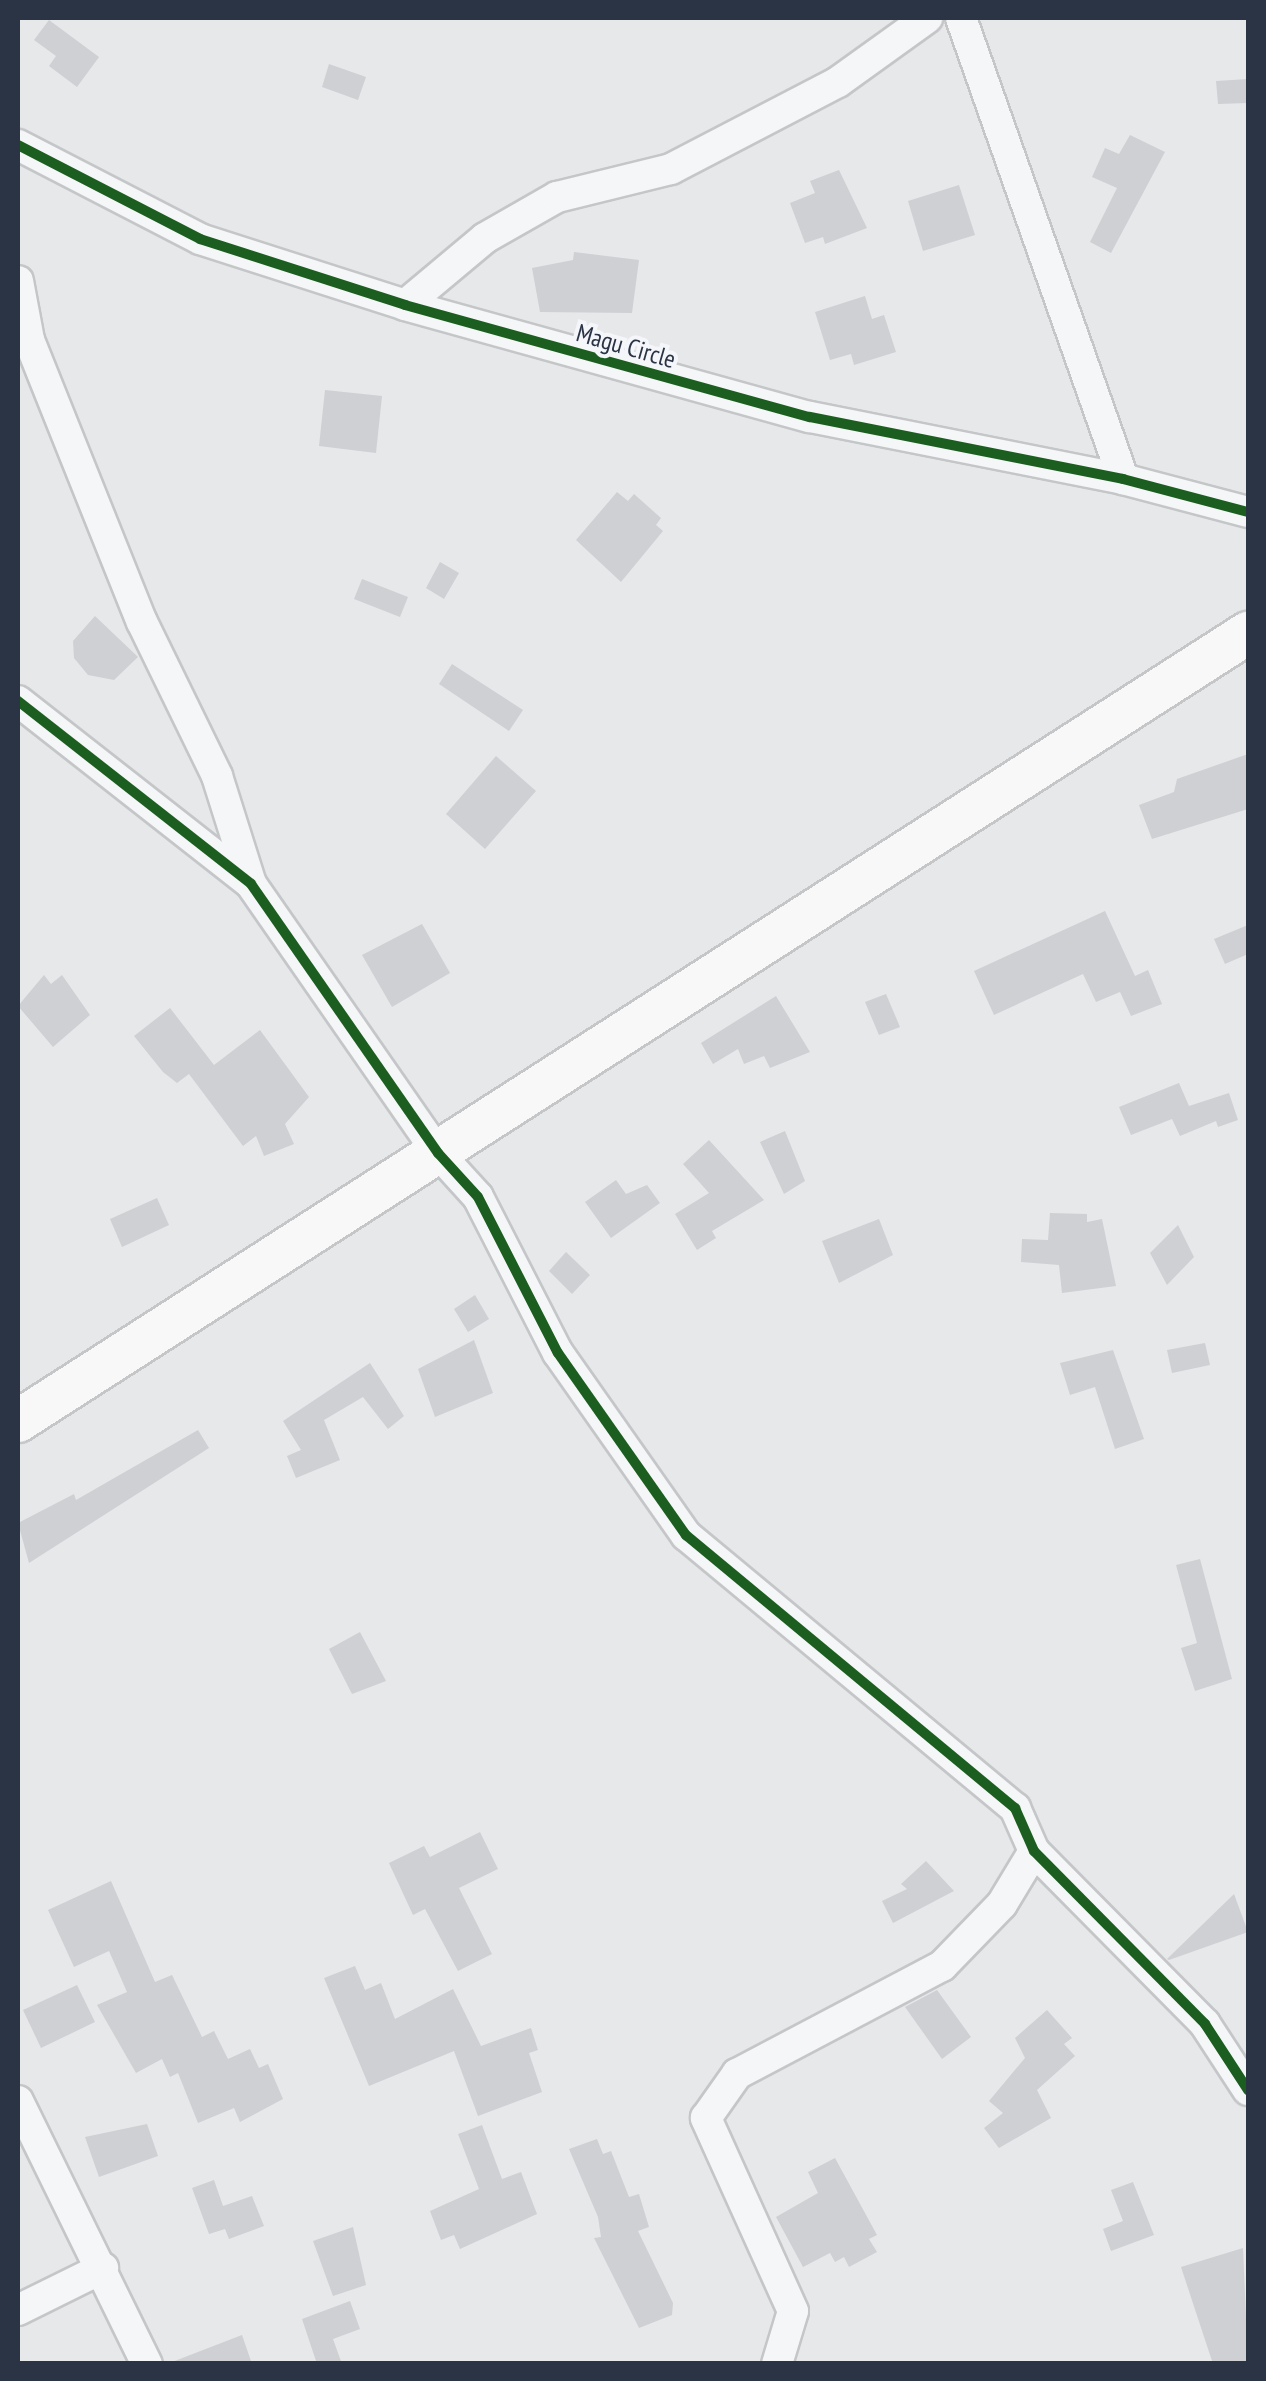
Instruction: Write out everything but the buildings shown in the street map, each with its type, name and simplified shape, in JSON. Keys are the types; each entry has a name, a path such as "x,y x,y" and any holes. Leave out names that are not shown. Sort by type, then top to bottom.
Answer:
{"main road":[{"path":"18,1421 1248,633"}],"street":[{"path":"405,305 486,238 557,197 672,168 838,82 927,18"},
{"path":"961,18 1123,479"},
{"name":"Magu Circle","path":"18,145 200,238 405,305 810,417 1123,479 1248,512"},
{"path":"18,282 29,340 142,622 217,776 252,884 438,1153 478,1197 558,1353 686,1535 1015,1808 1034,1851 1205,2024 1248,2090"},
{"path":"18,701 252,884"},
{"path":"777,2364 793,2311 706,2118 737,2074 942,1966 1002,1904 1034,1851"},
{"path":"18,2101 147,2364"},
{"path":"18,2310 103,2268"}],"cycle path":[{"path":"18,145 200,239 405,305 810,417 1123,479 1248,512"},
{"path":"18,701 251,884 438,1153 478,1197 558,1353 686,1535 1015,1808 1034,1851 1205,2024 1248,2090"}]}
